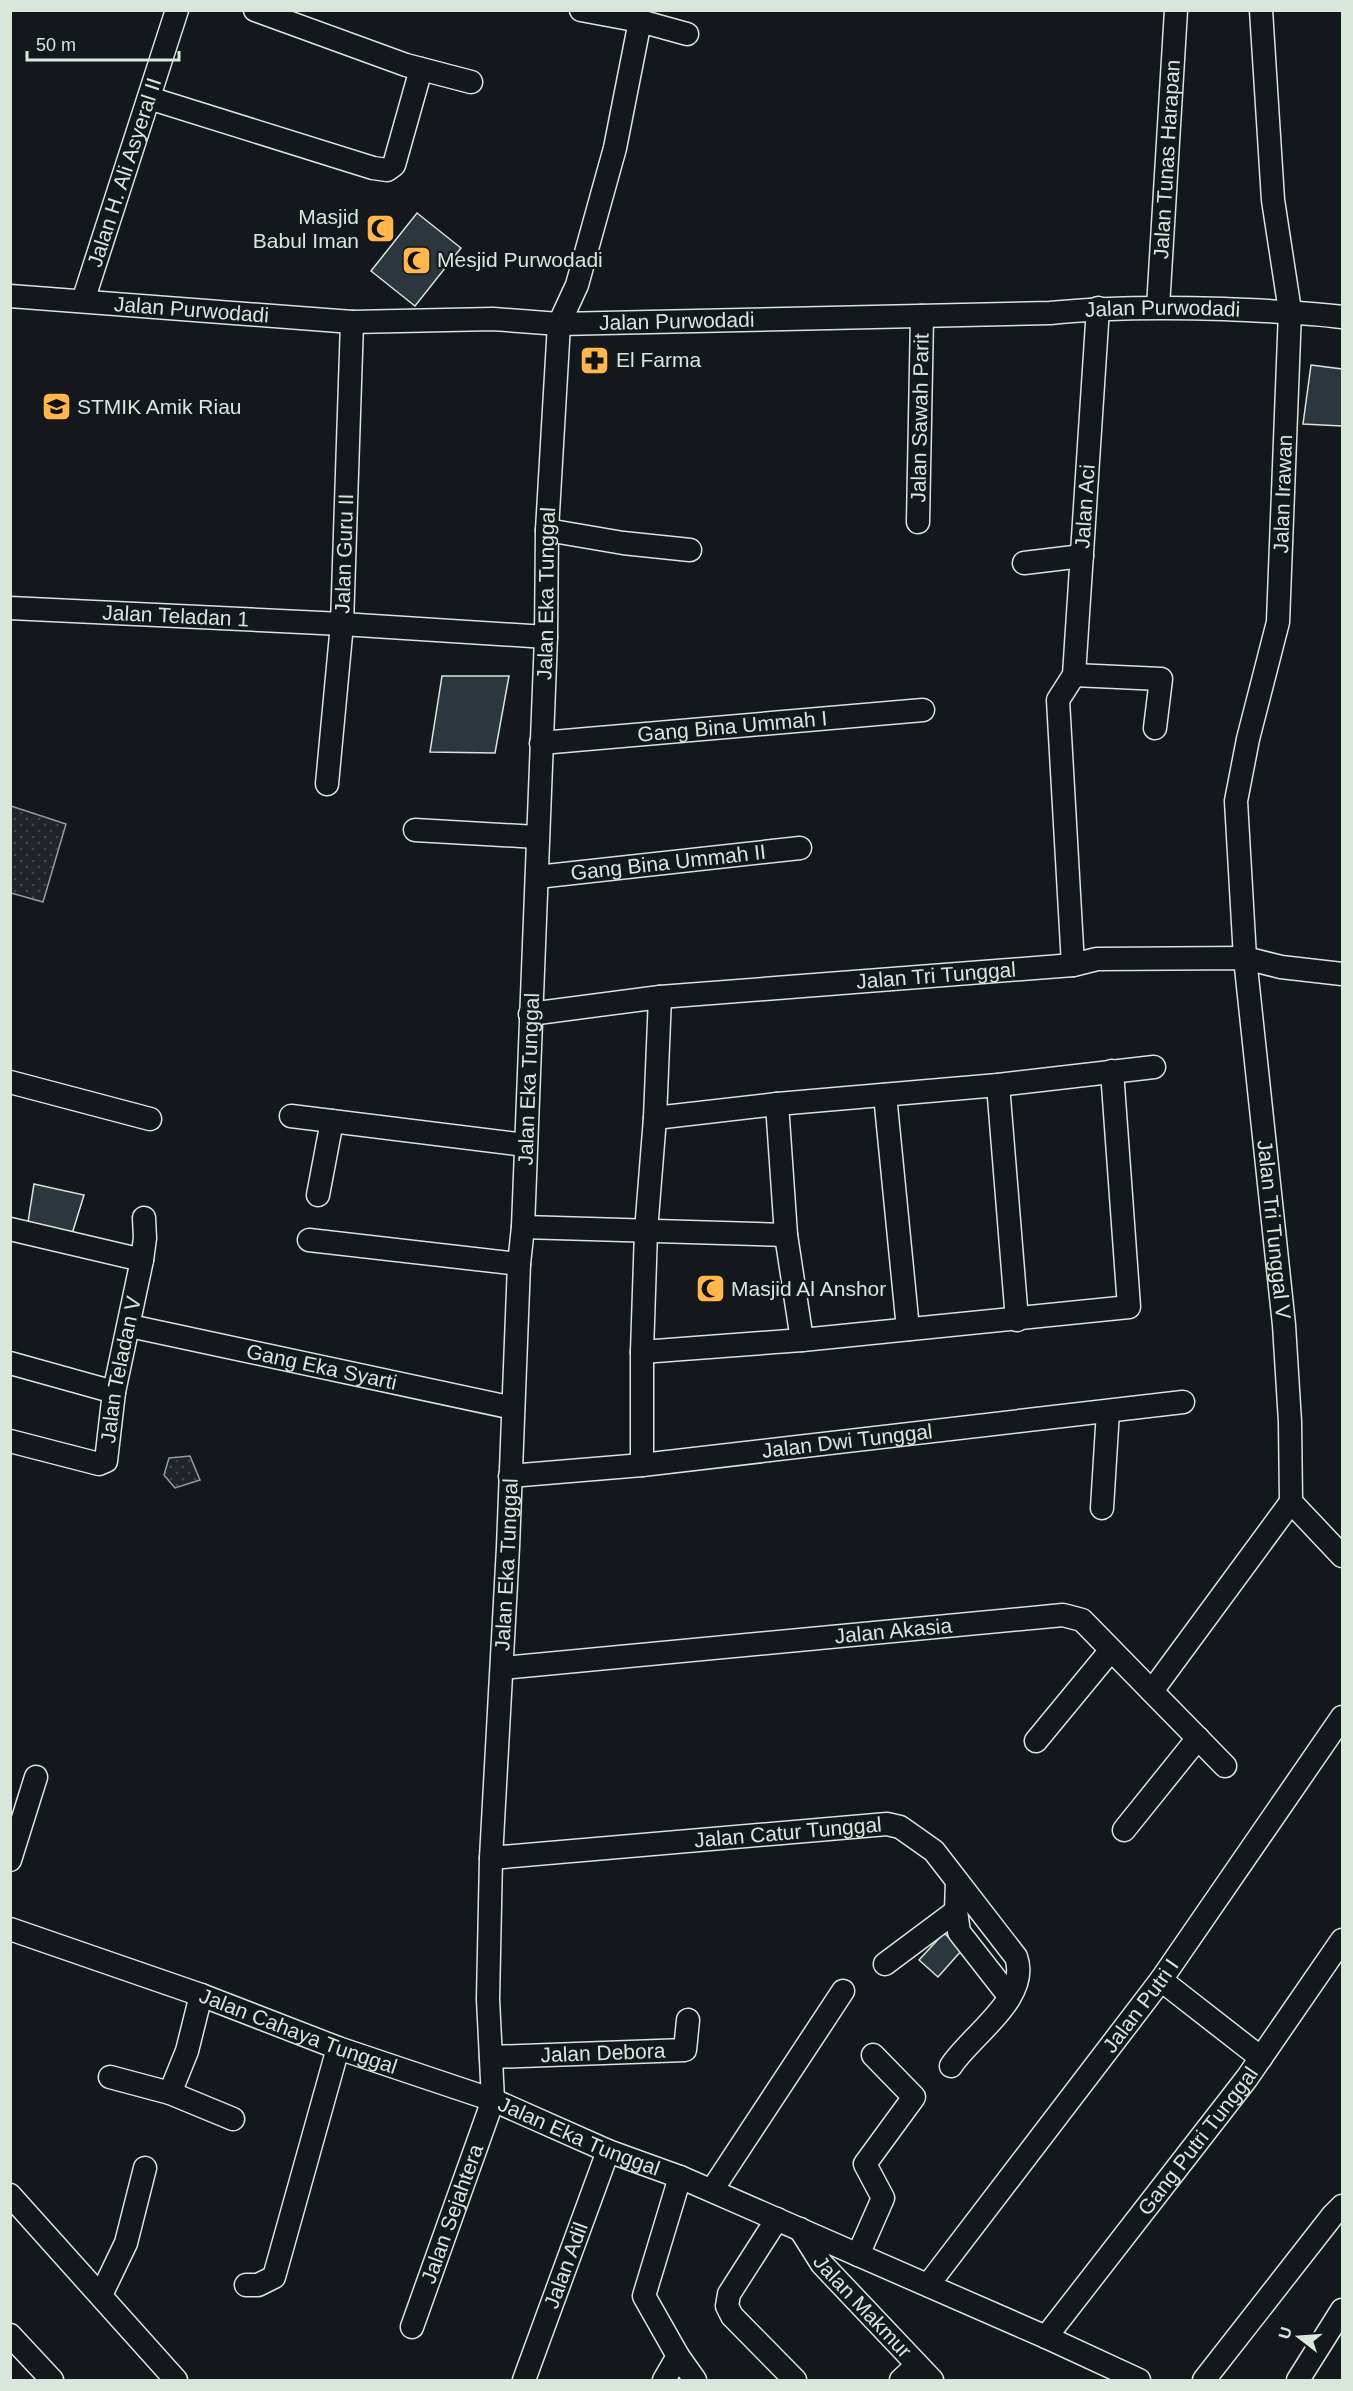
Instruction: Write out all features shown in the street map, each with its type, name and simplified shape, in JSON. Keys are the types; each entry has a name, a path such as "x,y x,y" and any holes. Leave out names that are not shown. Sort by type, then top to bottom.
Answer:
{"street":[{"name":"Jalan H. Ali Asyeral II","path":"82,301 177,10"},
{"path":"255,10 284,15 421,69 471,82"},
{"path":"581,10 640,21 687,34"},
{"name":"Jalan Tunas Harapan","path":"1158,307 1176,10"},
{"name":"Jalan Irawan","path":"1245,958 1236,801 1248,739 1267,675 1278,622 1290,311 1273,200 1261,10"},
{"path":"559,324 577,285 615,148 640,21"},
{"path":"149,98 373,168 387,170 394,165 421,69"},
{"name":"Jalan Purwodadi","path":"10,296 352,322 493,318 559,324 1050,313 1098,308 1158,307 1290,311 1342,317"},
{"name":"Jalan Aci","path":"1073,965 1058,700 1074,675 1098,308"},
{"name":"Jalan Sawah Parit","path":"918,522 922,316"},
{"name":"Jalan Guru II","path":"327,784 342,624 352,322"},
{"name":"Jalan Eka Tunggal","path":"559,324 547,530 546,638 523,1227 519,1264 502,1668 491,1858 488,1999 493,2100 608,2151 712,2190 1139,2380"},
{"path":"547,530 623,543 690,550"},
{"path":"1024,563 1082,556"},
{"name":"Jalan Teladan 1","path":"10,608 342,624 546,638"},
{"path":"1074,675 1161,679 1155,728"},
{"name":"Gang Bina Ummah I","path":"541,742 923,710"},
{"path":"415,830 537,837"},
{"name":"Gang Bina Ummah II","path":"537,877 800,848"},
{"name":"Jalan Tri Tunggal","path":"530,1014 660,997 1073,965 1097,959 1245,958 1281,967 1342,974"},
{"name":"Jalan Tri Tunggal V","path":"1245,958 1284,1325 1290,1422 1291,1502"},
{"path":"642,1465 642,1352 646,1231 655,1118 660,997"},
{"path":"655,1118 777,1104 998,1085 1154,1067"},
{"path":"642,1352 801,1340 1129,1307 1112,1071"},
{"path":"10,1082 150,1119"},
{"path":"998,1085 1017,1320"},
{"path":"885,1095 908,1329"},
{"path":"777,1104 786,1234 801,1340"},
{"path":"291,1116 525,1145"},
{"path":"318,1195 332,1121"},
{"name":"Jalan Teladan V","path":"10,1441 99,1464 106,1461 114,1392 130,1326 142,1260 145,1238 144,1218"},
{"path":"523,1227 786,1234"},
{"path":"10,1230 142,1260"},
{"path":"309,1240 519,1264"},
{"name":"Gang Eka Syarti","path":"130,1326 513,1408"},
{"path":"10,1362 114,1392"},
{"name":"Jalan Dwi Tunggal","path":"510,1476 642,1465 1183,1402"},
{"path":"1102,1508 1108,1411"},
{"path":"1152,1691 1291,1502 1342,1556"},
{"name":"Jalan Akasia","path":"502,1668 1063,1615 1082,1620 1225,1766"},
{"path":"1036,1741 1110,1650"},
{"name":"Jalan Putri I","path":"928,2285 1161,1980 1342,1717"},
{"path":"1124,1830 1198,1738"},
{"path":"10,1860 15,1831 36,1777"},
{"name":"Jalan Catur Tunggal","path":"491,1858 887,1824 900,1827 934,1851 1016,1957 1020,1968 1016,1988 1009,1996"},
{"path":"951,2067 958,2055 981,2033 1009,1996 959,1932 956,1911 957,1881"},
{"path":"885,1964 956,1911"},
{"path":"10,1929 201,1995"},
{"name":"Gang Putri Tunggal","path":"1046,2337 1261,2058 1342,1940"},
{"path":"1161,1980 1261,2058"},
{"path":"712,2190 843,1990"},
{"name":"Jalan Cahaya Tunggal","path":"170,2092 186,2051 201,1995 338,2048 493,2100"},
{"name":"Jalan Debora","path":"490,2057 686,2050 688,2020"},
{"path":"246,2285 258,2285 274,2277 338,2048"},
{"path":"858,2255 883,2198 865,2164 914,2097 873,2055"},
{"path":"110,2077 170,2092 233,2119"},
{"name":"Jalan Sejahtera","path":"412,2327 493,2100"},
{"name":"Jalan Adil","path":"524,2380 608,2151"},
{"path":"101,2295 126,2242 146,2168"},
{"path":"680,2177 644,2296 678,2356 695,2380"},
{"path":"10,2195 176,2380"},
{"path":"1204,2380 1339,2213"},
{"path":"777,2219 729,2294 727,2306 732,2316 795,2380"},
{"name":"Jalan Makmur","path":"800,2229 822,2264 925,2373"},
{"path":"1298,2380 1342,2310"},
{"path":"10,2335 52,2380"},
{"path":"664,2380 678,2356"},
{"path":"901,2380 925,2373"}],"shaded area":[{"path":"11,806 66,824 43,902 11,893"},
{"path":"190,1456 200,1480 175,1488 164,1475 169,1458"}],"building":[{"name":"Mesjid Purwodadi","path":"417,213 461,248 415,306 371,271"},
{"path":"1311,365 1342,369 1342,426 1303,424"},
{"path":"442,676 509,676 495,753 430,752"},
{"path":"34,1184 84,1195 72,1234 28,1222"},
{"path":"944,1933 962,1950 938,1977 919,1960"}],"place":[{"name":"Masjid Babul Iman","path":"380,229"},
{"name":"Mesjid Purwodadi","path":"416,260"},
{"name":"El Farma","path":"595,360"},
{"name":"STMIK Amik Riau","path":"56,407"},
{"name":"Masjid Al Anshor","path":"710,1289"}]}
